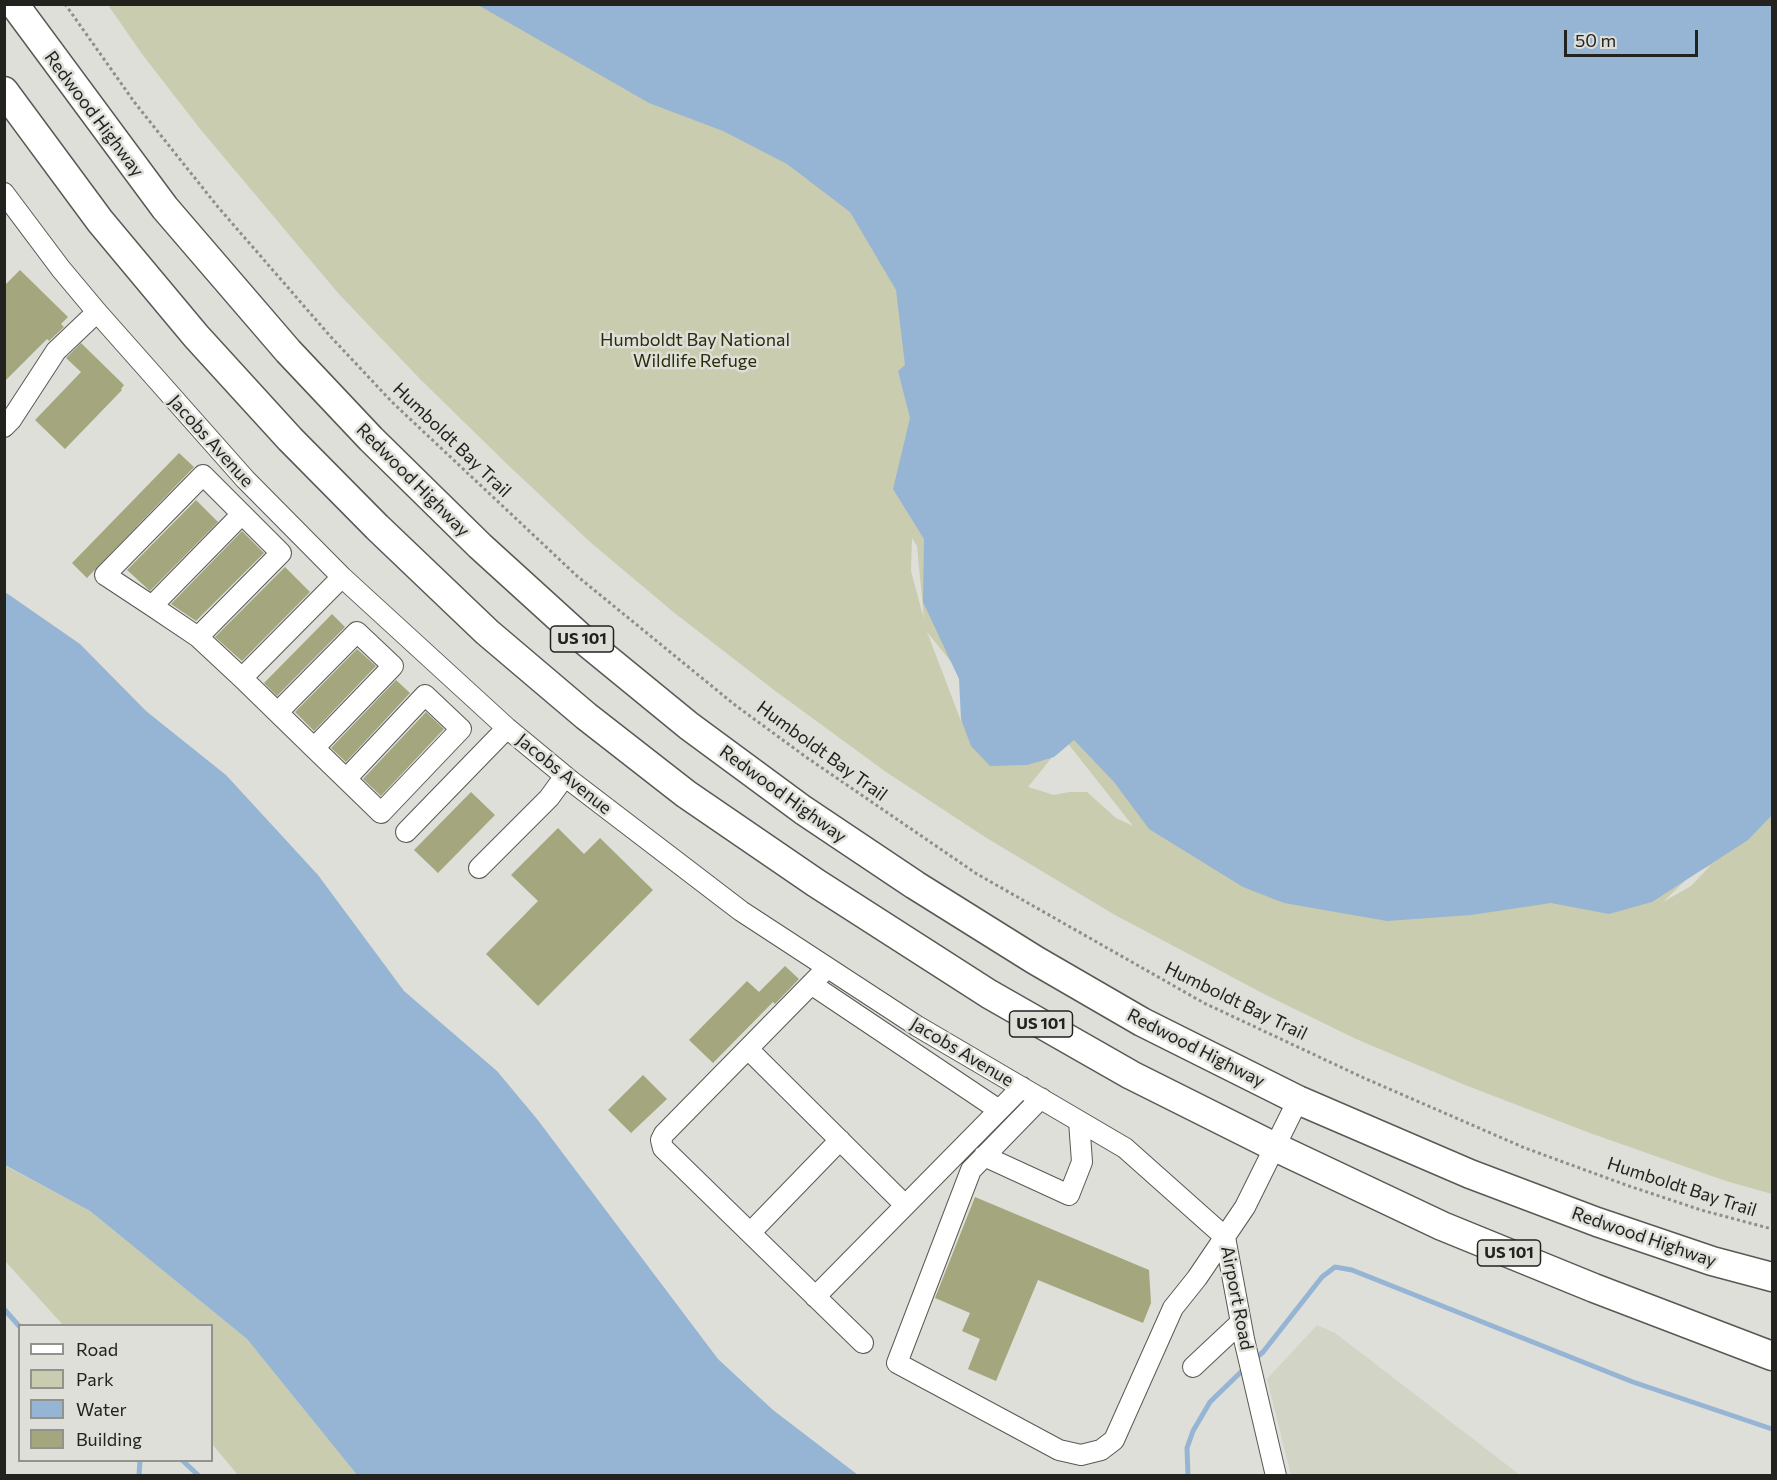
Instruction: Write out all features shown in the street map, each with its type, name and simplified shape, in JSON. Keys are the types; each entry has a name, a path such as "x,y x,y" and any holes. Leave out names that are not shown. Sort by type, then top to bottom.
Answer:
{"highway":[{"name":"Redwood Highway","path":"14,4 165,208 288,351 430,498 579,636 689,726 803,810 915,885 1132,1017 1298,1100 1470,1174 1586,1218 1667,1246 1773,1277"},
{"name":"US 101","path":"4,91 100,221 196,336 290,439 479,624 586,716 686,794 788,864 989,994 1131,1075 1275,1147 1442,1226 1594,1288 1773,1356"}],"street":[{"name":"Jacobs Avenue","path":"4,193 96,312 245,479 342,577 507,728 565,776 741,911 895,1012 1125,1148 1225,1237"},
{"path":"4,427 11,420 56,351 96,312"},
{"path":"198,637 281,553 203,475 105,575 198,637 381,813 461,729 425,695 346,779"},
{"path":"152,606 242,514"},
{"path":"242,678 342,577"},
{"path":"278,712 357,632 393,666 314,748"},
{"path":"406,832 507,728"},
{"path":"479,868 549,798 565,776"},
{"path":"827,968 664,1134 661,1140 663,1148 863,1343"},
{"path":"811,984 999,1110"},
{"path":"882,1032 895,1012"},
{"path":"943,1072 956,1049"},
{"path":"749,1050 905,1205"},
{"path":"815,1297 1022,1087"},
{"path":"1041,1098 971,1170 897,1363 1059,1450 1081,1455 1101,1450 1114,1440 1173,1308 1225,1237"},
{"name":"Airport Road","path":"1276,1476 1243,1331 1225,1237 1245,1207 1298,1100"},
{"path":"984,1156 1069,1195 1082,1162 1079,1121"},
{"path":"750,1233 840,1140"},
{"path":"1193,1367 1243,1331"}],"path":[{"name":"Humboldt Bay Trail","path":"65,4 135,103 218,207 330,336 392,402 577,576 702,678 806,758 977,874 1204,1003 1364,1078 1525,1148 1701,1210 1773,1229"}],"shaded area":[{"path":"1317,1325 1335,1333 1520,1475 1291,1475 1267,1379"}],"green space":[{"name":"Humboldt Bay National Wildlife Refuge","path":"108,5 1772,5 1772,1194 1726,1181 1590,1133 1465,1085 1356,1039 1266,995 1115,915 985,837 886,772 774,690 672,611 589,541 508,465 420,379 338,293 201,130 142,54","holes":["912,538 917,546 924,619 911,571","927,632 952,663 964,688 963,719 961,721","1066,741 1133,826 1116,818 1087,792 1054,795 1028,787","1711,865 1691,886 1663,902 1690,876"]},
{"path":"4,1165 90,1211 247,1339 357,1475 238,1475 213,1445 213,1324 62,1324 5,1261"}],"water":[{"path":"478,5 1772,5 1772,815 1748,840 1652,902 1609,914 1551,903 1471,915 1387,921 1284,903 1243,887 1149,829 1114,782 1074,740 1054,757 1027,765 990,766 971,746 961,719 959,679 923,602 924,539 893,489 910,418 898,371 905,365 896,290 850,212 787,164 723,131 649,103"},
{"path":"5,592 80,644 146,711 226,775 318,875 404,991 497,1071 537,1119 718,1359 773,1410 858,1475 357,1475 247,1339 90,1211 5,1165"}],"building":[{"path":"20,270 68,317 61,324 64,327 49,341 47,339 4,382 4,286"},
{"path":"81,343 124,385 122,390 65,449 35,420 81,372 66,358"},
{"path":"179,453 194,467 87,578 72,563"},
{"path":"196,500 218,522 150,591 127,570"},
{"path":"242,531 264,553 196,621 171,604"},
{"path":"285,567 310,592 242,661 215,637"},
{"path":"332,614 345,627 277,696 264,683"},
{"path":"357,649 376,666 314,731 295,712"},
{"path":"396,680 410,693 346,762 331,748"},
{"path":"426,712 444,729 381,796 363,779"},
{"path":"471,792 495,815 438,873 414,850"},
{"path":"558,828 584,854 600,838 653,890 538,1006 486,954 538,901 511,875"},
{"path":"785,966 799,979 713,1063 689,1040 747,981 759,992"},
{"path":"643,1075 667,1099 631,1133 608,1110"},
{"path":"975,1197 1149,1270 1151,1303 1143,1323 1038,1280 996,1381 968,1369 980,1339 962,1331 970,1313 935,1298"}],"waterway":[{"path":"1255,1359 1322,1277 1335,1267 1352,1270 1633,1382 1772,1429"},
{"path":"4,1309 18,1325"},
{"path":"1188,1476 1187,1448 1193,1431 1210,1402 1246,1367"},
{"path":"139,1476 140,1462"},
{"path":"184,1462 199,1476"}]}
